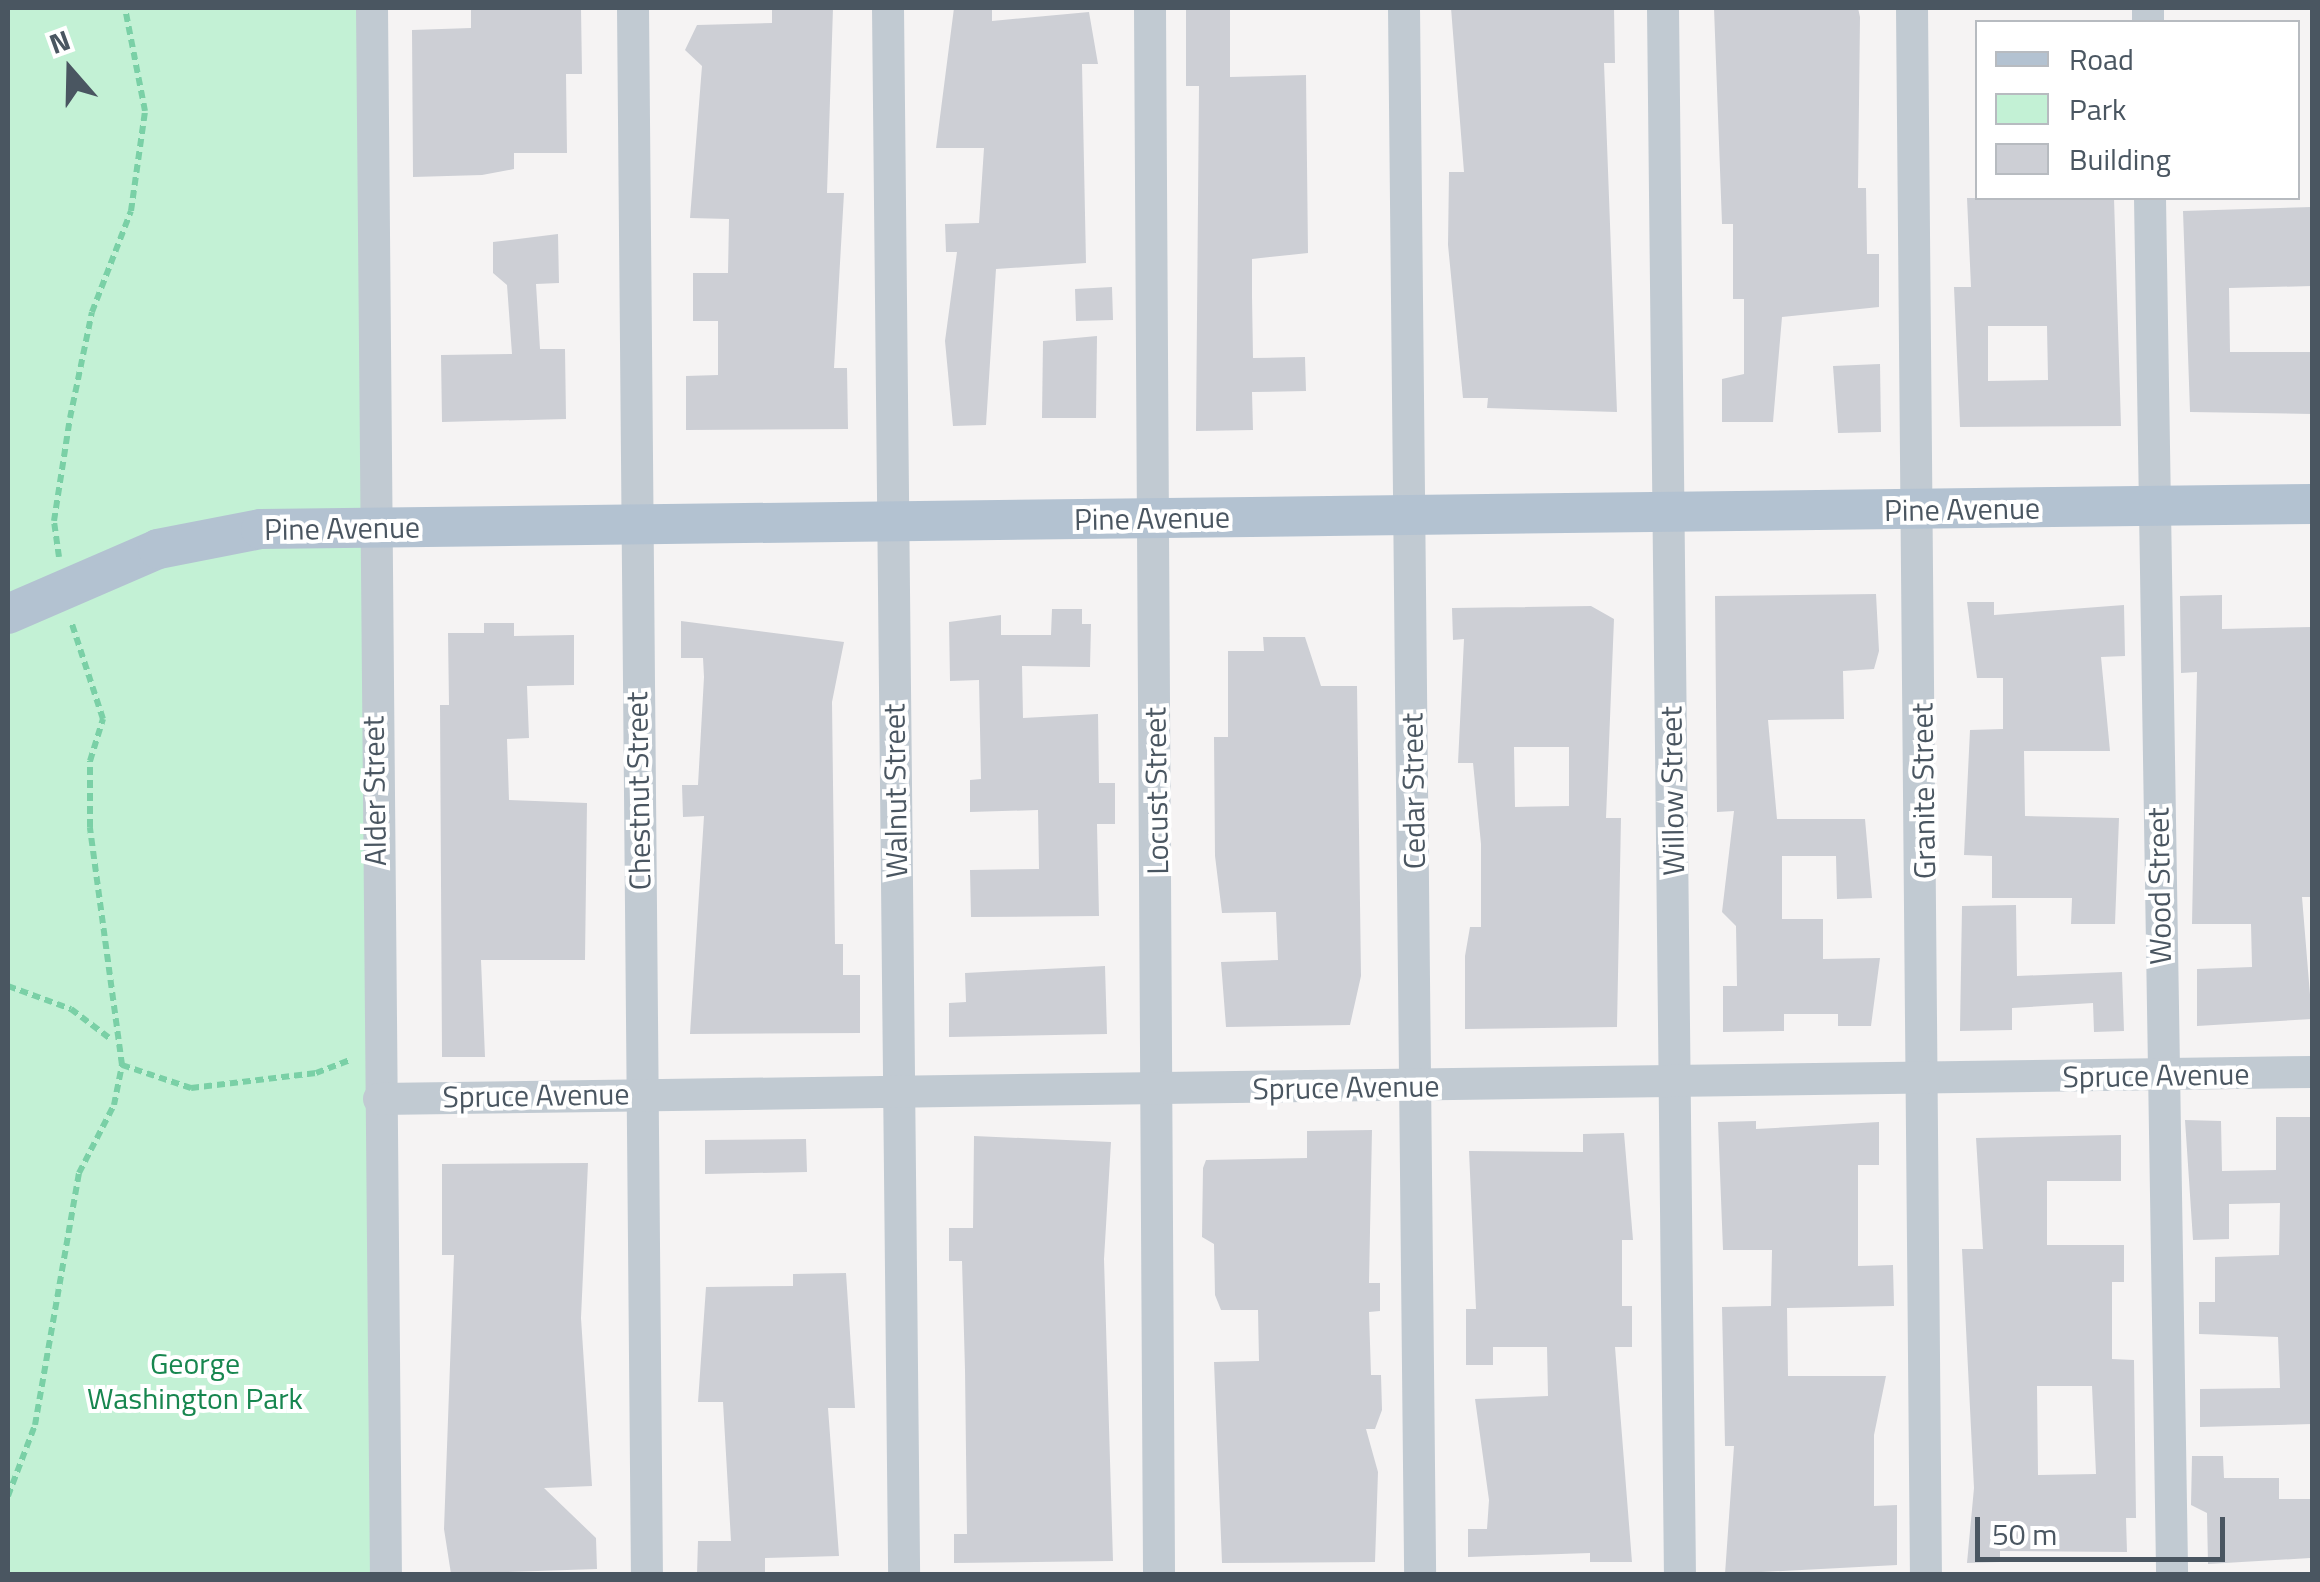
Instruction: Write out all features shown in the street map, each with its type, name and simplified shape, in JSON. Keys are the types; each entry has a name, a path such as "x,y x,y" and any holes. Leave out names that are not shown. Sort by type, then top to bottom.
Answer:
{"main road":[{"name":"Pine Avenue","path":"8,614 190,539 371,527 2312,504"}],"street":[{"name":"Alder Street","path":"372,8 371,527 386,1574"},
{"name":"Chestnut Street","path":"632,8 634,525 648,1574"},
{"name":"Walnut Street","path":"888,8 904,1574"},
{"name":"Locust Street","path":"1150,8 1160,1090 1159,1574"},
{"name":"Cedar Street","path":"1404,8 1420,1574"},
{"name":"Willow Street","path":"1663,8 1680,1574"},
{"name":"Granite Street","path":"1912,8 1926,1078 1926,1574"},
{"name":"Wood Street","path":"2150,200 2161,1074 2172,1574"},
{"name":"Spruce Avenue","path":"379,1099 1676,1084 2312,1072"}],"path":[{"path":"60,562 54,521 70,418 92,312 131,210 146,111 125,8"},
{"path":"8,1496 34,1425 79,1173 114,1105 122,1065 113,1041 90,827 90,761 103,720 72,624"},
{"path":"8,986 71,1009 113,1041"},
{"path":"122,1065 191,1088 316,1073 379,1049"}],"green space":[{"name":"George Washington Park","path":"8,8 372,8 386,1574 8,1574"}],"building":[{"path":"471,8 581,8 582,74 566,74 567,153 514,153 514,169 482,175 413,177 412,30 471,28"},
{"path":"772,8 833,8 827,193 844,193 834,368 847,368 848,429 686,430 686,376 718,375 718,321 693,321 693,273 728,273 729,219 690,218 702,66 685,50 697,25 772,23"},
{"path":"954,8 992,8 992,21 1089,12 1098,64 1082,64 1086,263 996,269 986,425 953,426 945,341 957,252 946,252 945,224 979,223 984,148 936,148"},
{"path":"1186,8 1230,8 1230,77 1306,75 1308,253 1252,259 1252,296 1253,358 1305,357 1306,391 1252,392 1253,430 1196,431 1199,86 1186,86"},
{"path":"1451,8 1614,8 1615,63 1604,63 1617,412 1487,408 1488,398 1463,398 1448,245 1449,172 1464,172"},
{"path":"1714,8 1858,8 1860,17 1858,188 1866,188 1867,254 1879,254 1879,307 1782,317 1773,422 1722,422 1722,379 1744,374 1744,299 1733,299 1733,224 1722,224"},
{"path":"1967,198 2114,200 2121,426 1960,427 1954,287 1971,287","holes":["1988,326 2047,326 2048,380 1988,381"]},
{"path":"2312,207 2312,286 2229,288 2230,352 2312,352 2312,414 2190,412 2183,211"},
{"path":"558,234 559,283 536,284 540,349 565,349 566,419 442,422 441,355 512,354 507,285 493,273 493,242"},
{"path":"1112,287 1113,320 1076,321 1075,289"},
{"path":"1097,336 1096,418 1042,418 1043,341"},
{"path":"1880,364 1881,432 1838,433 1833,366"},
{"path":"1876,594 1879,651 1874,669 1843,671 1844,719 1768,720 1777,819 1865,819 1872,898 1837,899 1836,856 1782,856 1782,919 1823,919 1823,959 1880,958 1871,1026 1838,1026 1838,1014 1784,1014 1784,1031 1723,1032 1723,986 1737,986 1736,926 1722,912 1734,811 1717,812 1715,596"},
{"path":"2222,595 2222,629 2312,627 2312,897 2302,897 2312,1019 2197,1026 2197,969 2252,967 2251,924 2192,924 2197,672 2181,673 2180,596"},
{"path":"1967,602 1994,602 1994,615 2124,605 2125,656 2101,657 2110,751 2024,751 2025,816 2119,818 2115,924 2071,924 2072,898 1992,898 1992,856 1964,855 1970,730 2003,729 2003,678 1977,678"},
{"path":"1591,606 1614,619 1606,818 1621,818 1617,1027 1465,1029 1465,956 1470,927 1481,927 1481,844 1473,763 1458,763 1464,639 1453,640 1452,608","holes":["1514,747 1569,747 1569,806 1515,807"]},
{"path":"1052,609 1082,609 1082,624 1091,624 1090,667 1022,666 1023,718 1098,714 1099,783 1115,783 1115,824 1097,824 1099,916 971,917 970,870 1039,869 1038,810 970,812 970,780 981,779 979,680 950,681 949,622 1001,615 1001,635 1051,635"},
{"path":"681,621 844,642 832,702 835,944 843,944 843,975 860,975 860,1033 690,1034 704,816 683,817 682,785 698,785 704,677 703,658 681,658"},
{"path":"484,623 514,623 514,636 574,635 574,685 527,686 529,738 507,739 509,800 587,803 585,960 481,960 485,1057 442,1057 440,705 449,705 448,633 484,633"},
{"path":"1263,637 1305,637 1321,686 1357,686 1361,976 1350,1025 1226,1027 1221,962 1278,960 1276,912 1222,913 1215,856 1214,737 1228,737 1228,651 1264,651"},
{"path":"2016,905 2017,976 2122,972 2124,1031 2094,1032 2093,1003 2012,1008 2012,1030 1960,1031 1962,906"},
{"path":"1105,966 1107,1034 949,1037 949,1003 966,1002 965,973"},
{"path":"2276,1117 2312,1117 2312,1424 2200,1427 2200,1389 2280,1388 2278,1337 2199,1334 2199,1302 2215,1302 2215,1257 2279,1255 2280,1203 2229,1204 2229,1239 2193,1240 2185,1120 2221,1121 2222,1171 2276,1170"},
{"path":"1756,1121 1756,1129 1879,1122 1879,1165 1858,1165 1858,1266 1893,1265 1894,1306 1787,1308 1788,1376 1886,1376 1874,1435 1874,1506 1897,1505 1897,1565 1725,1574 1734,1446 1725,1446 1722,1307 1771,1306 1772,1250 1723,1250 1718,1122"},
{"path":"1372,1130 1369,1283 1380,1283 1380,1311 1369,1312 1371,1375 1381,1375 1382,1410 1375,1429 1366,1429 1378,1472 1375,1562 1222,1563 1214,1362 1259,1361 1258,1310 1221,1310 1215,1295 1214,1244 1202,1237 1203,1168 1206,1160 1307,1158 1307,1131"},
{"path":"1624,1133 1633,1240 1622,1240 1622,1306 1632,1306 1632,1347 1615,1347 1632,1562 1590,1562 1590,1553 1468,1557 1468,1529 1487,1529 1489,1500 1475,1399 1548,1396 1547,1347 1493,1347 1493,1365 1466,1365 1466,1309 1476,1309 1469,1151 1583,1152 1583,1134"},
{"path":"2121,1135 2121,1181 2047,1181 2047,1245 2124,1245 2124,1282 2112,1282 2112,1359 2134,1360 2136,1518 2126,1518 2127,1552 2000,1551 2000,1562 1967,1563 1974,1488 1962,1249 1983,1249 1976,1138","holes":["2037,1386 2092,1386 2096,1474 2038,1475"]},
{"path":"974,1136 1111,1142 1104,1259 1113,1561 954,1563 954,1534 967,1534 965,1370 962,1261 949,1261 949,1228 973,1228"},
{"path":"806,1139 807,1172 705,1174 705,1140"},
{"path":"588,1163 581,1318 592,1486 544,1488 596,1538 597,1569 451,1574 444,1529 454,1255 442,1255 442,1164"},
{"path":"846,1273 855,1408 828,1408 839,1556 765,1558 765,1574 697,1574 698,1541 731,1541 723,1402 698,1402 706,1287 793,1286 793,1274"},
{"path":"2192,1456 2223,1456 2224,1478 2279,1478 2279,1499 2312,1499 2310,1558 2208,1564 2207,1513 2191,1505"}]}
